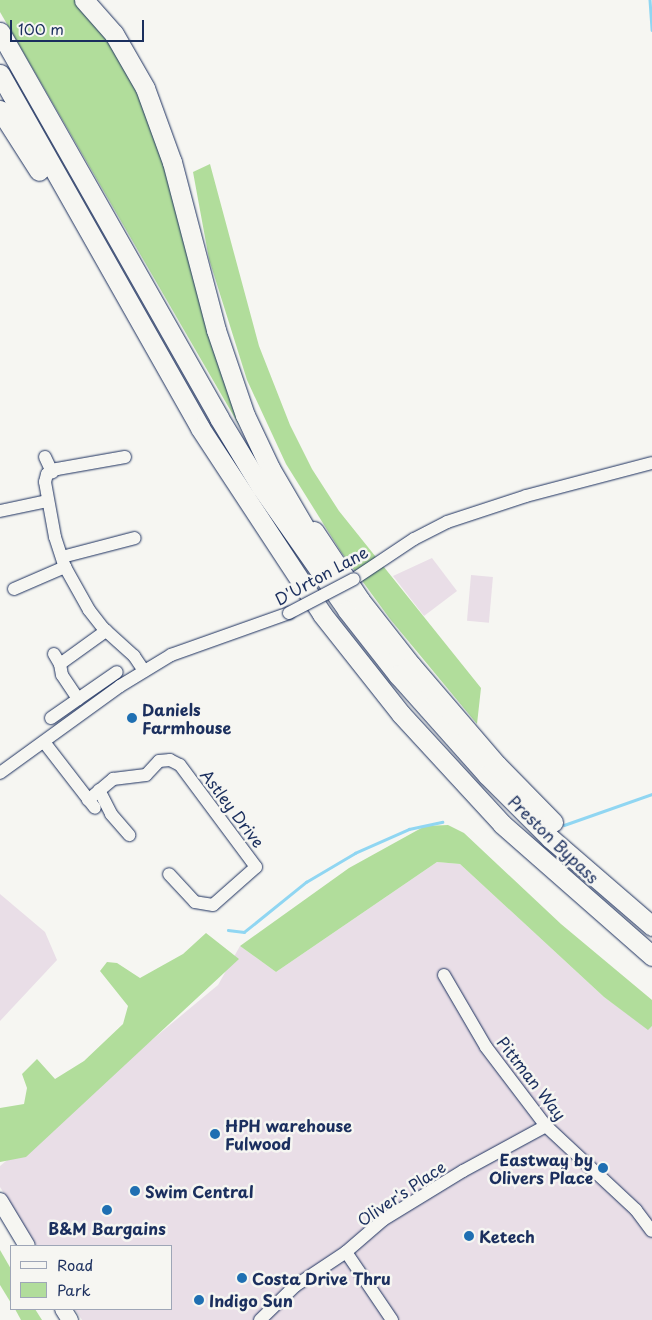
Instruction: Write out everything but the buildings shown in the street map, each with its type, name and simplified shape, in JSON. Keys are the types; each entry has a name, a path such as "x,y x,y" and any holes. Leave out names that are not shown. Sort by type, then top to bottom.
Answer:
{"highway":[{"path":"84,0 128,54 158,118 227,363 245,415 294,512 355,604 461,747"},
{"path":"0,32 261,487 347,610 461,747"},
{"path":"0,74 200,428 322,614 401,714 502,824 652,956"},
{"path":"0,110 27,150 199,450 271,560 336,652 391,721 494,833 652,971"},
{"path":"227,363 301,509 366,607 497,765 559,829 652,914"},
{"name":"Preston Bypass","path":"461,747 550,838 652,926"}],"main road":[{"path":"0,1201 26,1245"}],"street":[{"path":"125,457 103,456 52,472 47,474 46,482 48,501 63,562 88,610 106,631 134,656 144,671"},
{"path":"45,457 52,472"},
{"name":"D'Urton Lane","path":"0,772 144,671 198,643 289,613 354,579 414,539 447,522 526,496 652,463"},
{"path":"0,511 48,501"},
{"path":"14,589 63,562 135,538"},
{"path":"78,699 62,675 57,659 106,631"},
{"path":"51,718 117,672"},
{"name":"Astley Drive","path":"44,742 91,804 99,790 120,776 146,775 159,761 176,762 256,867 213,905 195,902 169,874"},
{"path":"99,790 111,814 129,835"},
{"name":"Pittman Way","path":"444,975 486,1046 546,1126 636,1210 652,1231"},
{"name":"Oliver's Place","path":"260,1320 295,1286 346,1252 384,1220 423,1194 546,1126"},
{"path":"346,1252 392,1320"}],"shaded area":[{"path":"432,558 457,591 424,616 393,576"},
{"path":"471,575 493,577 489,623 467,621"},
{"path":"437,862 460,864 604,997 648,1029 652,1026 652,1320 82,1320 76,1310 172,1310 172,1245 36,1245 0,1187 0,1166 218,985 240,946 276,972"},
{"path":"0,894 45,932 57,960 0,1021"}],"green space":[{"path":"0,0 75,0 93,19 142,91 265,470 0,12"},
{"path":"210,164 259,346 290,425 312,469 339,511 481,688 477,724 390,619 341,552 286,464 247,380 209,259 193,172"},
{"path":"448,825 464,833 561,924 652,1000 652,1026 648,1030 604,997 460,864 437,862 276,972 240,946 349,868 425,826"},
{"path":"206,933 239,959 26,1157 0,1162 0,1108 24,1104 27,1088 22,1074 37,1059 55,1079 84,1061 123,1024 128,1006 100,971 107,962 117,963 140,978 183,954"},
{"path":"0,1250 10,1267 10,1301 0,1285"},
{"path":"16,1310 36,1310 42,1320 21,1320"}],"waterway":[{"path":"650,0 652,30"},
{"path":"564,825 652,794"},
{"path":"228,930 244,932 306,882 355,853 409,829 442,822"}],"place":[{"name":"Daniels Farmhouse","path":"132,718"},
{"name":"HPH warehouse Fulwood","path":"215,1134"},
{"name":"Eastway by Olivers Place","path":"603,1168"},
{"name":"Swim Central","path":"135,1191"},
{"name":"B&M Bargains","path":"107,1210"},
{"name":"Ketech","path":"469,1236"},
{"name":"Costa Drive Thru","path":"242,1278"},
{"name":"Indigo Sun","path":"199,1300"}]}
